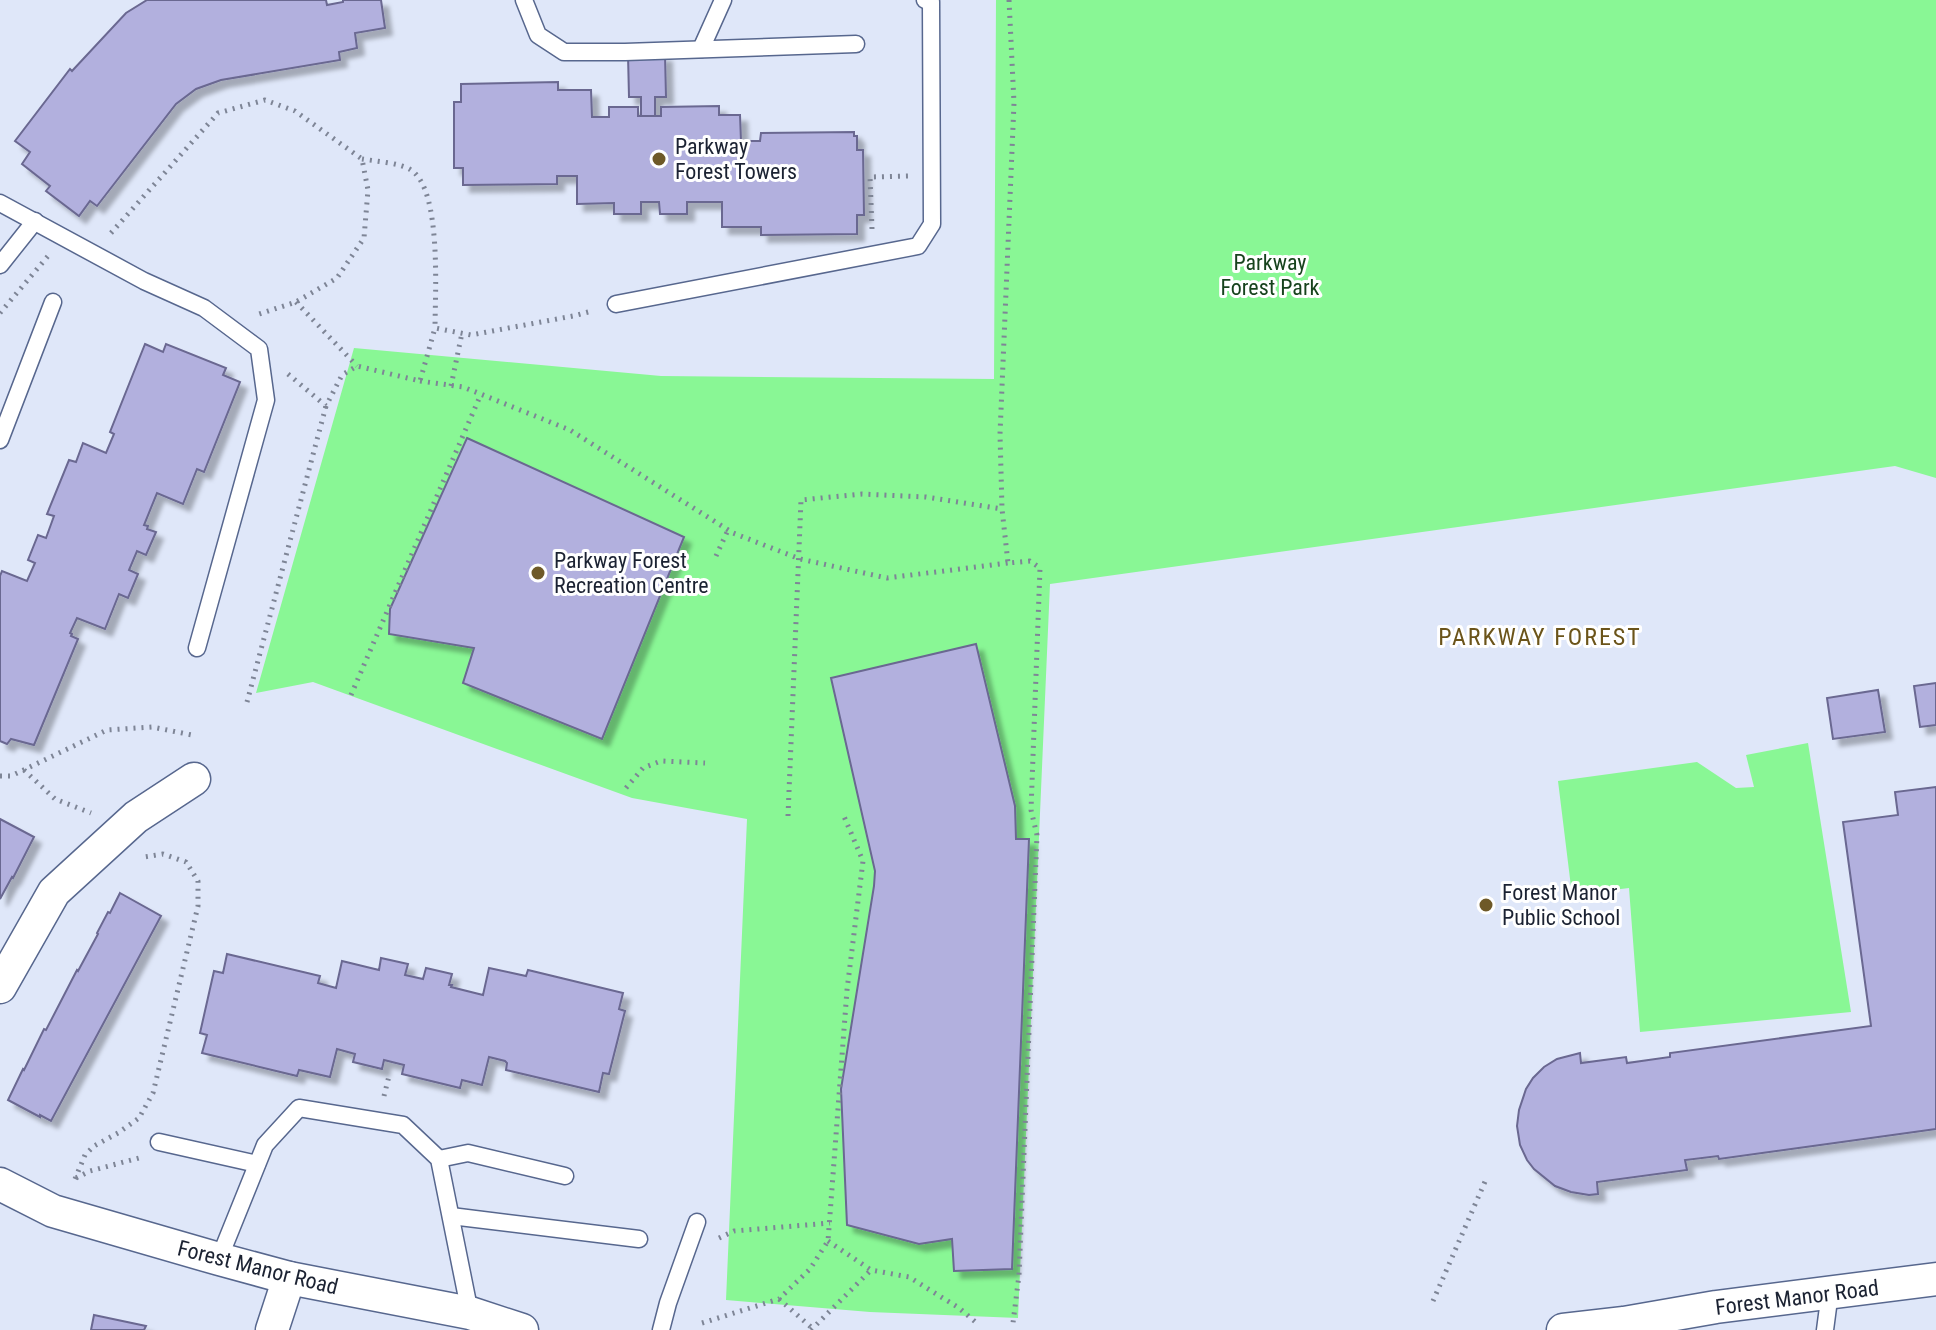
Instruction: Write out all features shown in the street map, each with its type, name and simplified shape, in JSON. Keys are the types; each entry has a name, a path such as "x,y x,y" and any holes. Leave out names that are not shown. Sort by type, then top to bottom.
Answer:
{"street":[{"path":"0,987 54,892 136,817 194,779"},
{"name":"Forest Manor Road","path":"0,1184 53,1211 219,1259 289,1278 470,1313 522,1330"},
{"path":"272,1330 289,1278"},
{"name":"Forest Manor Road","path":"1563,1330 1598,1328 1716,1307 1936,1279"}],"lane":[{"path":"524,0 538,35 564,52 856,44"},
{"path":"701,49 723,0"},
{"path":"616,304 918,246 932,224 931,2 925,0"},
{"path":"0,203 144,281 204,308 259,349 266,400 197,648"},
{"path":"0,265 35,221"},
{"path":"0,440 53,302"},
{"path":"219,1259 265,1145 299,1108 403,1125 439,1159 470,1313"},
{"path":"162,1142 257,1164"},
{"path":"439,1159 468,1153 565,1176"},
{"path":"451,1216 639,1239"},
{"path":"661,1330 697,1222"},
{"path":"1825,1330 1830,1292"}],"path":[{"path":"1008,563 1002,509 1000,434 1014,103 1009,0"},
{"path":"111,233 218,113 265,100 295,111 362,159 412,170 427,191 436,248 435,328 420,381"},
{"path":"256,315 296,302 337,278 364,238 368,190 362,159"},
{"path":"873,254 870,177 932,175"},
{"path":"0,313 48,255"},
{"path":"296,302 357,366 420,381 463,387 570,430 728,530 800,559 887,578 1030,561 1040,568 1031,810 1037,835 1019,1275 1013,1323"},
{"path":"435,328 471,335 573,316 616,304"},
{"path":"451,386 462,333"},
{"path":"259,349 326,406"},
{"path":"247,702 326,406 342,375 357,366"},
{"path":"351,695 481,394"},
{"path":"788,816 801,500 862,494 926,497 1002,509"},
{"path":"716,556 728,530"},
{"path":"0,776 11,776 107,730 152,727 192,735"},
{"path":"626,788 643,768 661,761 705,763"},
{"path":"24,770 55,799 96,814"},
{"path":"702,1323 779,1299 810,1269 828,1241 847,990 863,861 843,814"},
{"path":"141,857 163,854 186,862 198,881 198,906 153,1093 139,1118 85,1155 75,1179 90,1171 157,1153 162,1142"},
{"path":"383,1101 389,1076"},
{"path":"1433,1301 1487,1177"},
{"path":"714,1240 734,1231 830,1223"},
{"path":"828,1241 871,1270 909,1277 959,1308 979,1325"},
{"path":"779,1299 812,1329 871,1270"}],"green space":[{"name":"Parkway Forest Park","path":"996,0 1936,0 1936,478 1895,466 1050,584 1018,1318 870,1312 726,1300 747,819 632,798 313,682 256,693 354,348 661,376 994,379"},
{"path":"1808,743 1851,1012 1640,1032 1629,888 1572,895 1558,781 1697,762 1736,788 1754,787 1746,755"}],"building":[{"path":"147,0 326,0 327,5 343,0 381,0 385,28 355,33 357,48 339,52 340,60 221,80 196,89 176,104 97,206 90,201 79,216 46,191 50,186 22,164 30,152 15,141 70,69 72,71 126,13"},
{"path":"628,55 665,55 666,97 655,97 655,116 641,116 641,97 629,97"},
{"name":"Parkway Forest Towers","path":"558,82 558,90 591,90 592,117 609,117 609,107 638,107 638,116 661,116 661,107 719,106 719,115 740,115 741,141 760,141 761,133 854,132 857,150 863,150 864,215 857,215 857,234 761,235 761,227 722,227 722,202 687,202 687,214 660,214 659,202 641,202 641,214 614,214 614,203 577,204 577,176 557,176 557,184 463,185 463,168 454,168 454,102 461,102 461,84"},
{"path":"145,344 163,352 166,344 226,368 223,375 240,382 204,472 197,469 183,504 157,493 144,525 156,532 146,555 137,551 129,570 138,574 128,598 119,594 105,629 77,618 70,633 78,639 34,745 11,739 7,744 0,741 0,576 2,571 27,581 35,563 28,560 38,535 46,538 54,516 47,514 69,460 76,462 83,443 106,453 114,434 110,432"},
{"name":"Parkway Forest Recreation Centre","path":"467,438 684,537 602,739 463,683 474,648 389,634 390,609"},
{"path":"976,644 1015,806 1016,839 1029,839 1012,1269 954,1271 952,1239 919,1244 847,1225 841,1089 875,871 831,678"},
{"path":"1936,683 1936,725 1920,727 1914,686"},
{"path":"1878,690 1885,732 1833,739 1827,698"},
{"path":"1936,787 1936,1129 1719,1159 1718,1156 1685,1160 1687,1170 1597,1182 1598,1194 1589,1195 1555,1186 1534,1169 1520,1145 1517,1126 1519,1110 1533,1078 1557,1059 1580,1053 1581,1063 1626,1057 1627,1063 1670,1057 1670,1053 1871,1026 1843,822 1898,815 1895,792"},
{"path":"0,819 34,837 0,899"},
{"path":"120,893 161,916 51,1121 8,1100"},
{"path":"227,954 320,976 318,983 336,988 342,961 379,970 381,958 408,964 405,975 423,979 426,968 452,974 451,987 483,995 489,968 526,976 528,970 623,993 619,1009 625,1011 609,1074 603,1073 599,1092 506,1070 505,1061 489,1057 482,1085 462,1080 460,1088 402,1074 404,1065 384,1060 382,1069 353,1062 355,1054 337,1049 330,1077 299,1070 297,1076 202,1053 207,1035 200,1033 214,971 223,973"},
{"path":"94,1315 146,1326 144,1330 91,1330"}],"place":[{"name":"Parkway Forest Towers","path":"659,159"},
{"name":"Parkway Forest Recreation Centre","path":"538,573"},
{"name":"Forest Manor Public School","path":"1486,905"}],"district":[{"name":"PARKWAY FOREST","path":"1540,637"}]}
